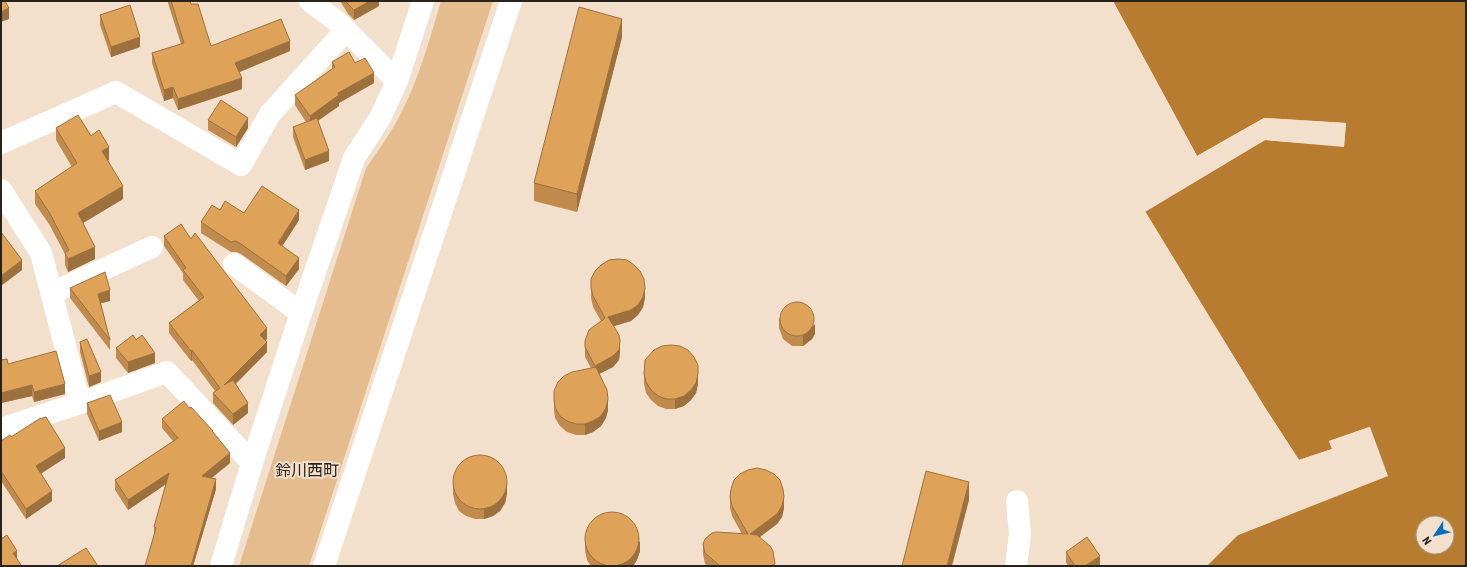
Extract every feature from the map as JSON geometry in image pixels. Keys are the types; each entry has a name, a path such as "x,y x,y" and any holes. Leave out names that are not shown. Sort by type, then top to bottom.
{"street":[{"path":"310,1 339,23 397,81"},
{"path":"221,566 252,463 354,158 380,118 397,81 423,1"},
{"path":"324,566 511,1"},
{"path":"1,143 116,92 241,165 270,114 346,30"},
{"path":"1,190 41,253 80,403"},
{"path":"52,293 152,247"},
{"path":"234,264 301,313"},
{"path":"1,429 167,372 252,463"},
{"path":"1016,566 1020,534 1017,501"}],"shaded area":[{"path":"441,1 493,1 309,566 239,566 366,168 391,132 405,105 422,62"},
{"path":"1113,1 1466,1 1466,566 1207,566 1238,535 1387,475 1369,427 1329,441 1332,449 1299,460 1264,406 1145,211 1265,140 1344,146 1346,123 1264,118 1197,156"}],"pier":[{"path":"1111,1 1113,1 1197,156 1264,118 1346,123 1344,147 1265,140 1145,212 1264,406 1299,460 1332,449 1329,441 1370,427 1388,476 1238,535 1237,533 1385,474 1368,429 1331,442 1334,449 1333,451 1300,462 1298,461 1262,407 1143,211 1265,138 1342,144 1344,125 1264,120 1196,158"}],"building":[{"path":"1,1 5,1 9,8 1,12"},
{"path":"171,1 190,1 191,4 198,4 211,46 281,19 290,41 235,63 242,78 178,99 173,87 164,90 152,53 184,43"},
{"path":"346,1 370,1 354,10"},
{"path":"130,5 140,37 111,47 100,15"},
{"path":"579,7 622,19 577,194 534,183"},
{"path":"349,52 355,63 365,58 374,73 338,93 339,95 310,116 295,95 335,67 332,62"},
{"path":"221,100 248,118 236,137 208,120"},
{"path":"78,115 91,136 99,130 109,147 102,151 123,186 78,213 95,247 68,259 65,253 69,250 49,212 35,191 77,163 56,128"},
{"path":"317,118 329,151 305,160 293,127"},
{"path":"262,186 299,210 278,243 299,258 286,276 241,244 236,241 231,242 201,222 212,205 220,210 225,201 244,213"},
{"path":"181,224 191,239 195,233 267,328 260,335 267,342 224,385 233,380 248,403 233,414 213,393 220,388 192,350 191,351 169,323 204,297 183,270 186,268 164,236"},
{"path":"1,232 22,260 1,276"},
{"path":"609,260 627,260 640,271 644,279 645,288 643,297 638,305 631,310 608,317 619,335 619,350 613,356 595,366 585,347 585,341 589,330 605,318 593,296 591,279 595,271 601,265"},
{"path":"105,272 110,290 98,294 110,340 70,288"},
{"path":"794,302 800,302 804,303 811,309 814,319 813,326 807,333 800,336 794,336 790,335 783,329 780,322 780,316 781,312 787,305"},
{"path":"133,335 136,340 142,335 155,353 128,362 116,348"},
{"path":"87,339 101,372 89,376 80,342"},
{"path":"662,346 680,346 688,350 698,365 698,374 696,383 684,396 675,399 666,399 658,396 651,390 646,382 644,374 645,360 654,350"},
{"path":"56,351 65,384 34,392 32,385 1,393 1,360 7,359 8,364"},
{"path":"596,367 607,390 608,399 606,408 601,416 585,424 576,424 567,421 560,416 555,408 554,391 558,382 564,376 572,372"},
{"path":"110,395 122,422 99,431 87,403"},
{"path":"184,401 189,408 191,407 213,431 230,453 202,476 216,479 191,566 145,566 169,473 128,500 115,480 178,438 162,419"},
{"path":"46,417 65,448 36,466 52,491 26,509 1,471 1,441 10,435 11,437 39,419"},
{"path":"480,455 490,457 499,463 505,472 507,482 505,492 499,501 490,507 480,509 470,507 461,501 455,492 453,482 455,472 461,463 470,457"},
{"path":"757,468 774,474 780,480 783,489 784,497 782,506 777,514 750,534 757,535 770,546 773,551 775,564 772,566 720,566 705,553 703,544 705,539 712,533 716,532 748,534 732,506 730,497 731,489 734,480 740,474"},
{"path":"926,471 969,482 947,566 902,566"},
{"path":"612,512 622,514 631,520 637,529 639,539 637,549 631,558 622,564 612,566 602,564 593,558 587,549 585,539 587,529 593,520 602,514"},
{"path":"7,535 17,551 13,553 21,565 20,566 1,566 1,539"},
{"path":"1087,537 1100,556 1085,566 1075,566 1066,552"},
{"path":"86,548 98,566 57,566"}],"district":[{"name":"鈴川西町","path":"307,470"}]}
